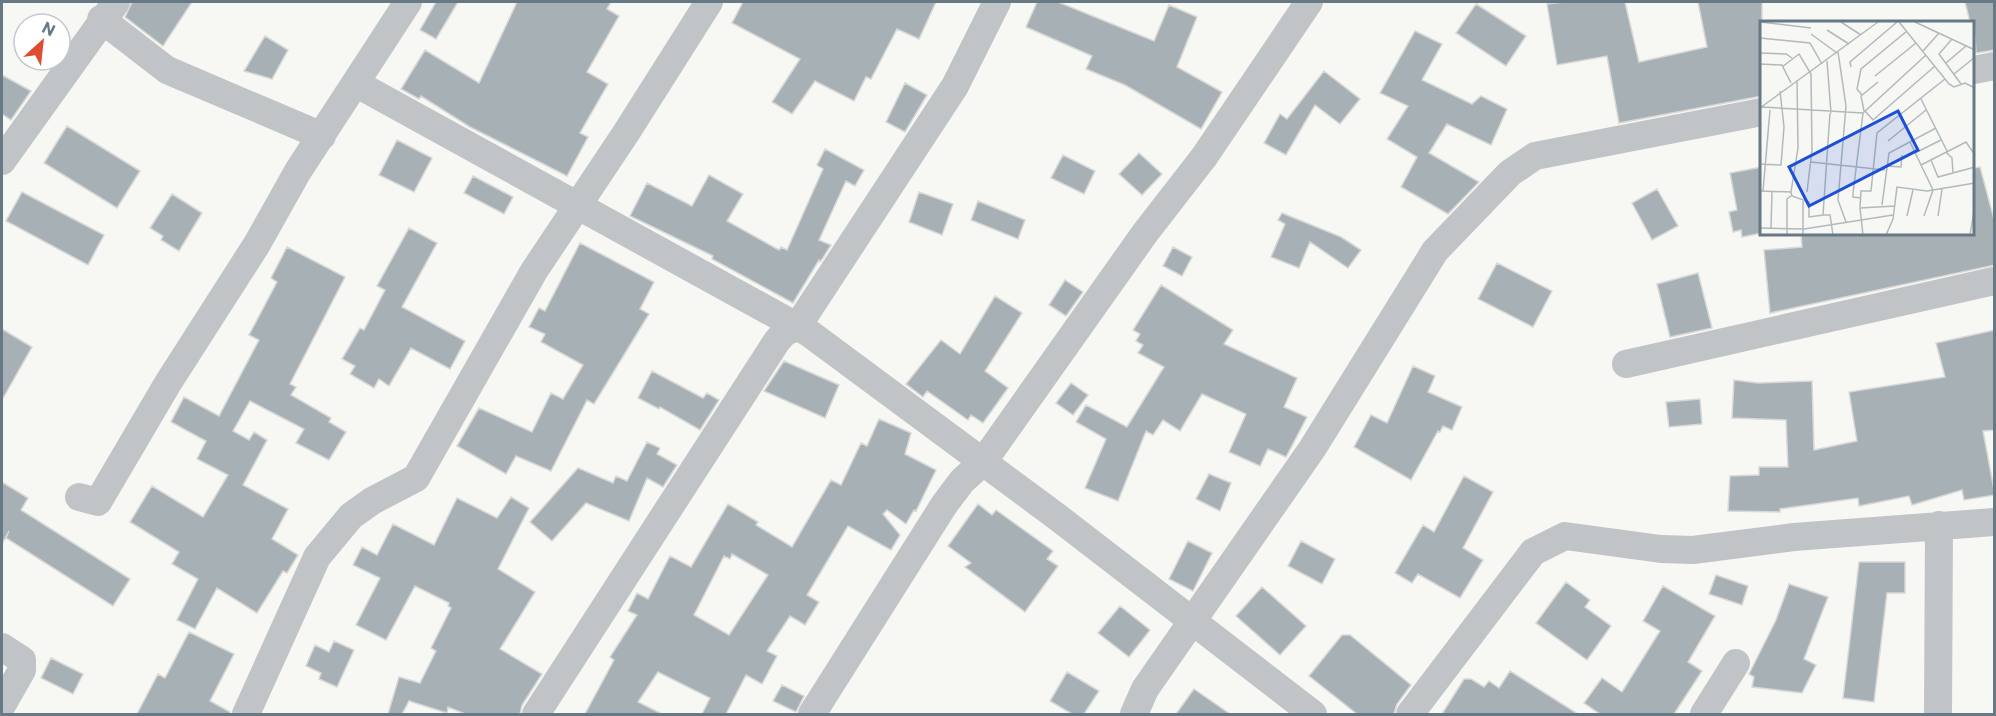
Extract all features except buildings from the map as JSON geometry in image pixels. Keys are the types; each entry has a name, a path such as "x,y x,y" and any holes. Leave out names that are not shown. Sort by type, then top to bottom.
{"street":[{"path":"79,497 98,502 168,383 408,2"},
{"path":"246,714 317,557 351,516 372,501 416,478 534,271 626,133 709,2"},
{"path":"536,714 777,341 785,332 797,327 955,86 997,2"},
{"path":"812,714 944,505 962,481 983,462 1145,233 1204,158 1309,2"},
{"path":"2,161 108,10 167,70 322,136"},
{"path":"1975,70 1995,66"},
{"path":"357,84 797,327 983,462 1313,714"},
{"path":"1134,714 1145,689 1190,621 1312,449 1435,251 1510,173 1535,156 1760,112"},
{"path":"1626,364 1995,281"},
{"path":"1422,711 1533,552 1565,536 1661,549 1693,550 1794,537 1995,522"},
{"path":"1938,714 1939,525"},
{"path":"2,647 22,660 22,670 2,705"},
{"path":"1704,714 1736,663"}]}
